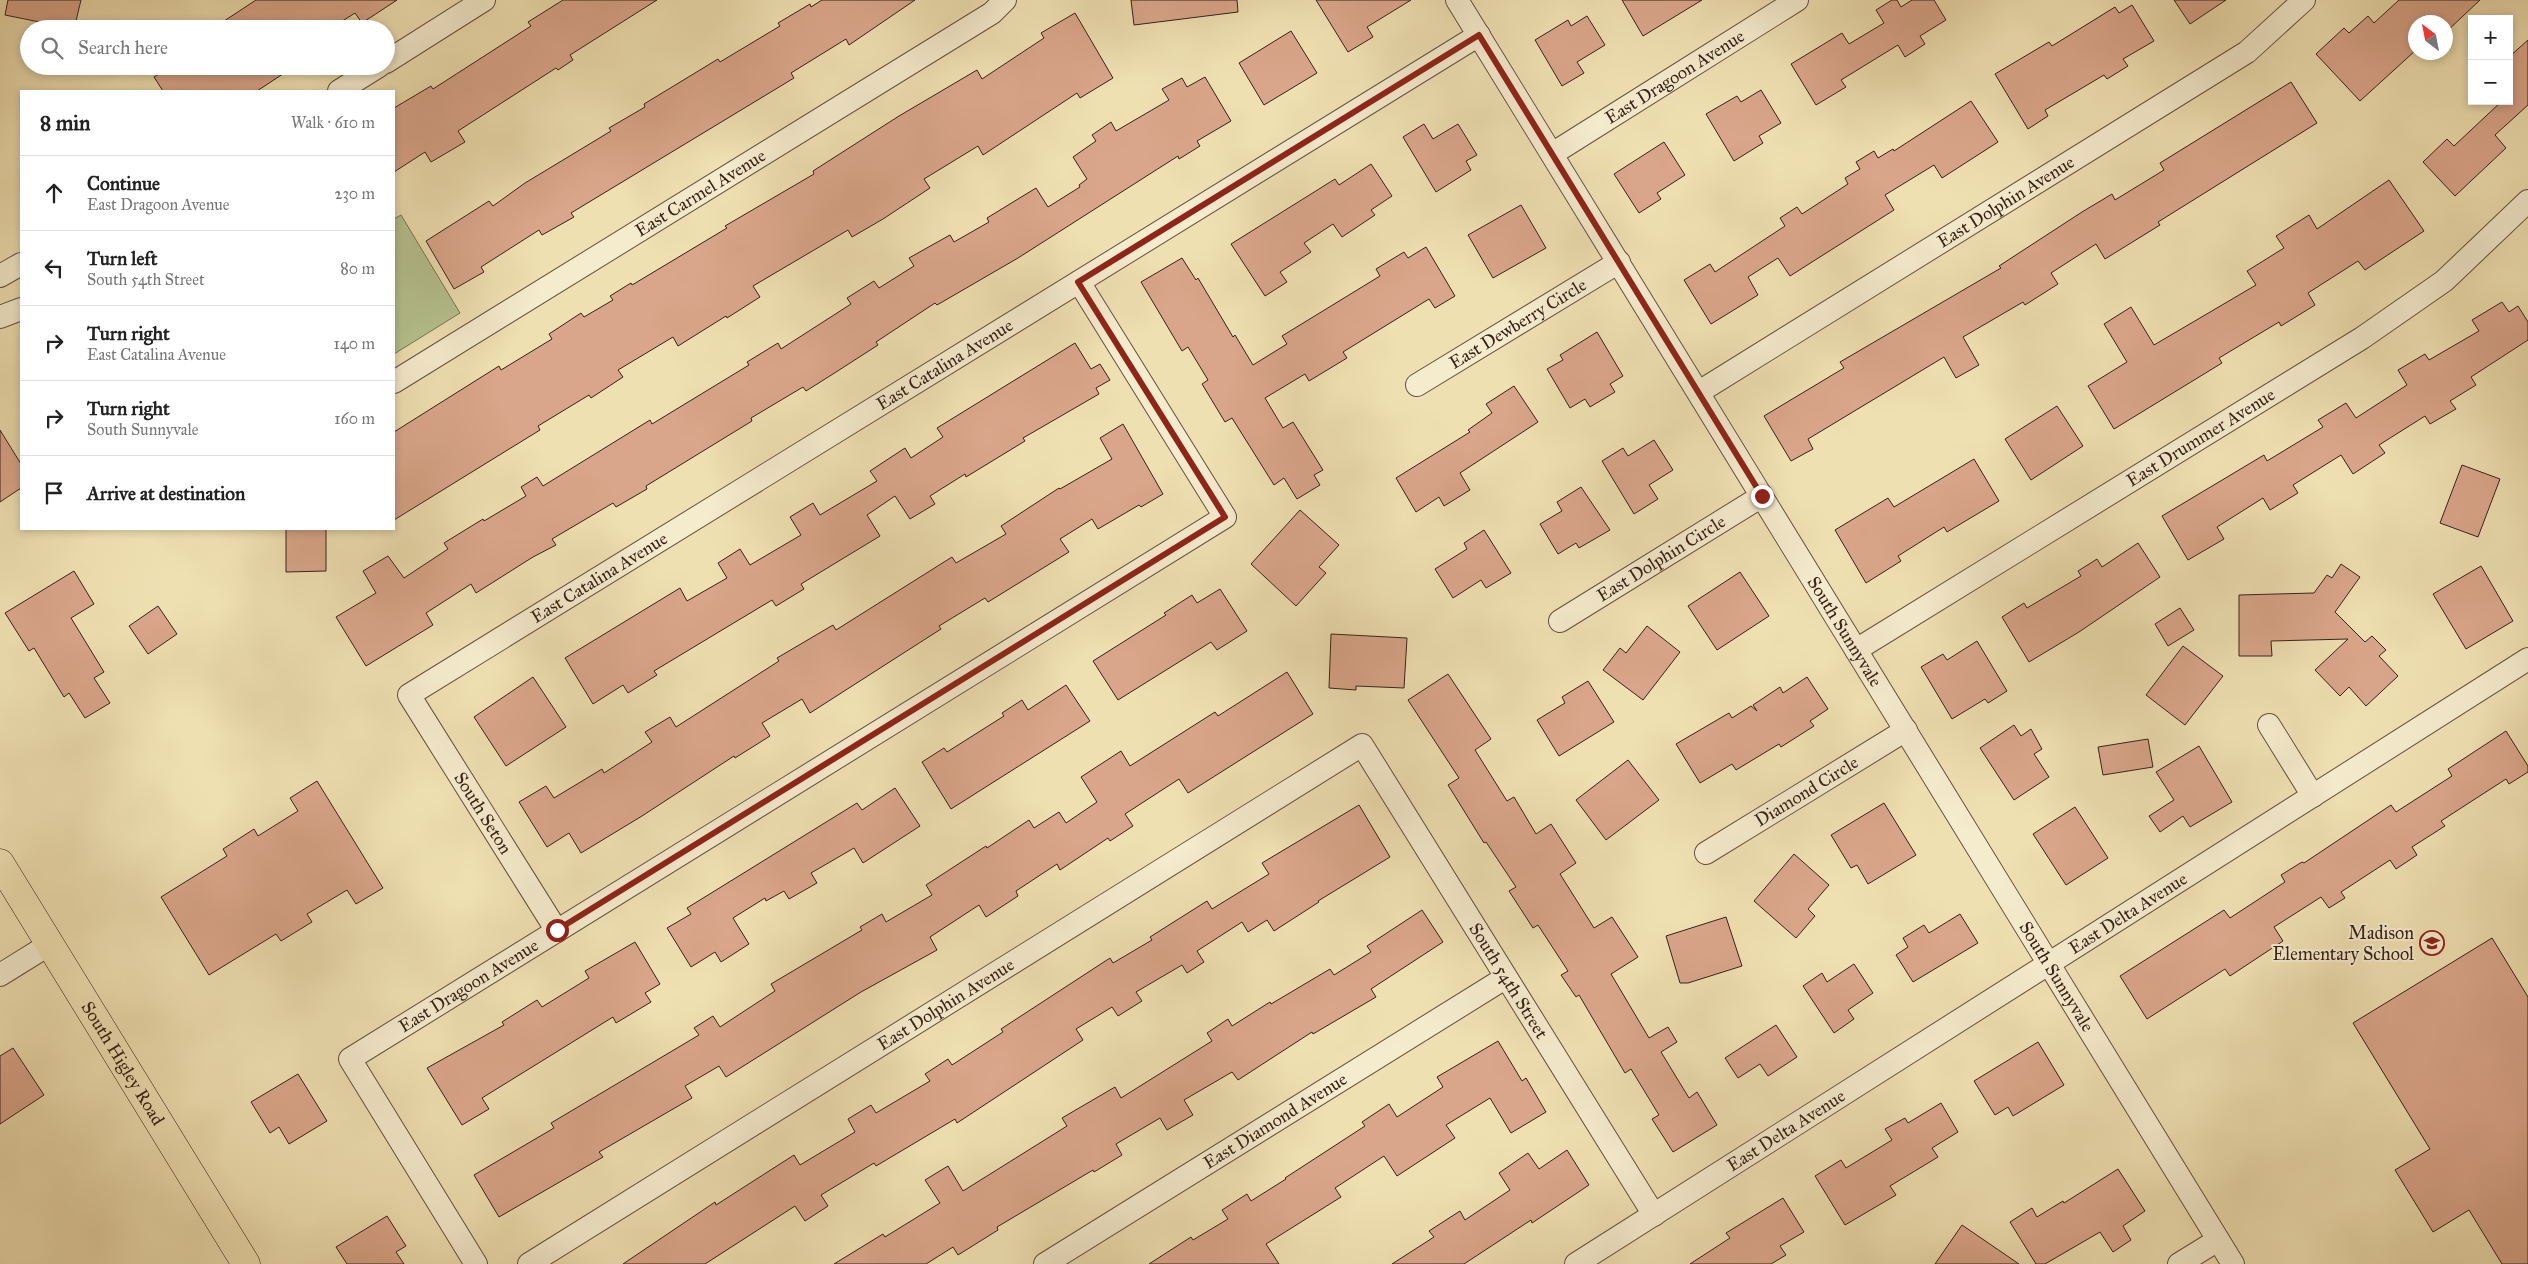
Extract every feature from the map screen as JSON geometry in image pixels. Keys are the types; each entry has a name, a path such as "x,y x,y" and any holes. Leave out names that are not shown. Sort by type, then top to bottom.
{"main road":[{"name":"South Higley Road","path":"0,863 246,1264"}],"street":[{"path":"395,56 484,0"},
{"name":"East Carmel Avenue","path":"395,381 992,13 1005,0"},
{"name":"South Sunnyvale","path":"1457,0 2233,1264"},
{"name":"East Dragoon Avenue","path":"1552,154 1797,0"},
{"name":"East Dolphin Avenue","path":"1698,392 2247,52 2304,0"},
{"name":"East Catalina Avenue","path":"409,695 1479,35"},
{"path":"341,90 365,75"},
{"name":"East Drummer Avenue","path":"1856,650 2362,338 2444,281 2528,201"},
{"name":"East Dewberry Circle","path":"1417,385 1619,262"},
{"path":"0,276 20,265"},
{"name":"East Dragoon Avenue","path":"476,1264 350,1059 1225,517 1078,282"},
{"path":"0,317 20,309"},
{"name":"East Dolphin Circle","path":"1560,620 1762,496"},
{"name":"East Delta Avenue","path":"1576,1264 2528,659"},
{"name":"South Seton","path":"409,695 557,930"},
{"path":"2269,725 2313,796"},
{"name":"Diamond Circle","path":"1706,853 1906,730"},
{"name":"East Dolphin Avenue","path":"529,1264 1362,745"},
{"name":"South 54th Street","path":"1362,745 1654,1215"},
{"path":"0,975 50,944"},
{"name":"East Diamond Avenue","path":"1046,1264 1505,978"},
{"path":"2179,1264 2218,1240"}],"green space":[{"path":"401,215 460,313 395,353 395,218"}],"building":[{"path":"8,0 81,0 76,20 30,20 5,15"},
{"path":"256,0 397,0 367,20 360,20 355,13 344,20 226,20"},
{"path":"563,0 657,0 570,55 573,60 558,70 556,68 458,131 465,142 431,162 425,152 395,171 395,107 431,86 433,89 531,26 528,22"},
{"path":"822,0 915,0 849,45 846,39 791,73 794,78 571,213 574,217 542,235 539,230 481,267 484,272 454,289 426,241 489,201 493,206 525,183 611,131 609,128 645,107 644,104 718,59 720,62 780,26 778,23 810,4 811,7"},
{"path":"1131,0 1237,0 1238,12 1134,25"},
{"path":"1316,0 1411,0 1367,27 1373,37 1348,52"},
{"path":"1622,0 1702,0 1643,36"},
{"path":"1892,0 1897,0 1901,7 1912,0 1934,0 1946,20 1920,36 1925,44 1905,57 1898,45 1841,80 1846,87 1816,105 1791,64 1842,33 1849,44 1884,23 1876,10"},
{"path":"2174,0 2226,0 2190,24"},
{"path":"2399,0 2480,0 2453,25 2453,15 2408,15 2408,57 2360,101 2316,54 2344,28 2349,33 2368,16 2374,23"},
{"path":"2132,5 2154,41 2123,59 2128,66 2107,79 2104,75 2045,110 2048,116 2028,129 1995,74 2049,42 2052,46 2115,7 2119,13"},
{"path":"1075,13 1113,78 1080,98 1077,93 983,155 978,146 924,179 930,188 883,219 852,237 848,230 753,286 760,297 678,346 673,337 618,370 623,377 591,398 589,395 538,426 540,430 395,519 395,431 499,366 501,370 552,339 549,334 581,313 584,317 613,300 610,296 631,283 632,285 727,228 725,226 814,174 813,171 899,116 977,70 982,79 1044,38 1041,33"},
{"path":"1587,16 1605,45 1577,62 1584,73 1562,86 1535,40 1568,20 1571,26"},
{"path":"1291,31 1317,73 1264,105 1239,63"},
{"path":"2528,40 2528,105 2495,135 2506,148 2455,196 2423,162 2447,139 2454,146 2498,105 2513,105 2513,53"},
{"path":"157,75 281,75 259,90 162,90 154,77"},
{"path":"1205,77 1231,121 1197,141 1200,146 1179,159 1178,156 1018,258 937,305 935,303 876,342 878,345 806,391 803,387 751,418 752,421 646,486 647,489 616,507 613,503 552,539 556,545 533,557 476,593 471,584 426,613 433,625 366,666 336,617 376,593 363,571 388,556 404,578 448,549 444,543 526,496 521,487 537,477 543,486 650,420 652,424 749,365 747,362 778,343 781,349 851,304 847,298 874,281 879,288 914,266 909,258 950,235 954,242 989,222 987,218 1036,188 1048,207 1080,187 1079,185 1087,179 1073,157 1096,141 1092,135 1111,122 1116,131 1169,100 1162,89 1182,78 1187,87"},
{"path":"2291,82 2317,123 2158,222 2160,225 2105,259 2096,244 2051,273 2058,284 2025,305 2023,302 1963,337 1979,365 1956,378 1944,357 1808,439 1813,449 1791,461 1764,416 1844,368 1840,362 2001,268 1999,266 2082,212 2112,194 2115,200 2164,170 2160,163"},
{"path":"1761,90 1781,123 1759,136 1763,143 1734,161 1706,114 1737,96 1741,102"},
{"path":"1971,101 1998,142 1942,178 1934,165 1885,195 1894,210 1790,276 1778,258 1748,277 1758,295 1711,324 1684,280 1710,264 1715,272 1785,226 1780,218 1797,207 1802,214 1848,184 1845,178 1860,169 1856,162 1874,151 1878,158 1893,149 1894,151"},
{"path":"1424,124 1433,139 1458,124 1477,155 1466,161 1471,170 1436,192 1403,137"},
{"path":"1664,142 1685,175 1657,193 1661,199 1639,213 1614,174"},
{"path":"1371,164 1392,196 1371,210 1375,215 1342,237 1333,224 1304,243 1311,252 1280,272 1287,282 1265,296 1231,244 1335,179 1339,185"},
{"path":"2389,180 2424,231 2365,270 2358,261 2308,293 2315,305 2281,326 2279,322 2219,358 2222,363 2114,429 2088,386 2127,362 2104,324 2131,307 2154,345 2256,285 2247,271 2284,248 2276,236 2309,215 2317,229"},
{"path":"1521,205 1546,248 1493,278 1468,235"},
{"path":"1426,247 1455,296 1435,308 1429,299 1343,352 1347,358 1309,381 1305,374 1265,398 1283,428 1293,422 1323,470 1314,475 1320,485 1297,499 1284,478 1274,485 1232,418 1225,422 1202,384 1208,380 1188,347 1182,351 1141,282 1182,258 1196,280 1198,278 1233,337 1235,335 1253,365 1287,344 1282,336 1380,276 1376,269 1404,252 1408,258"},
{"path":"2502,302 2509,312 2518,306 2528,322 2528,340 2471,377 2476,385 2450,401 2456,409 2430,424 2425,416 2379,445 2385,453 2353,474 2341,455 2293,485 2298,493 2270,510 2263,498 2217,527 2224,539 2188,560 2162,516 2264,455 2267,461 2323,427 2318,420 2346,403 2356,418 2407,385 2398,370 2425,354 2429,360 2479,331 2472,320"},
{"path":"1597,332 1623,376 1610,384 1615,392 1590,407 1585,399 1570,408 1547,369 1563,360 1560,355"},
{"path":"1075,343 1091,369 1100,364 1110,380 1096,388 1099,394 1023,438 1025,441 966,477 965,474 930,496 935,504 910,519 895,496 867,515 880,536 801,584 804,589 776,606 772,600 654,671 657,675 628,693 623,685 593,704 565,658 680,588 687,601 727,578 718,563 740,549 750,565 801,535 790,517 813,503 820,515 877,481 870,471 905,448 911,458 943,437 937,428"},
{"path":"1514,386 1538,422 1460,473 1470,490 1444,506 1439,497 1416,512 1396,478 1470,432 1468,430 1492,413 1486,404"},
{"path":"2057,406 2083,446 2031,480 2005,439"},
{"path":"1123,424 1163,494 1141,507 1139,505 1098,529 1092,519 1060,539 1069,552 988,602 985,598 939,626 941,629 810,713 802,699 762,723 770,736 735,758 734,756 581,853 569,833 547,847 519,802 546,786 554,798 602,769 604,773 652,742 645,732 670,717 676,727 779,661 777,658 833,625 836,630 952,557 956,563 1006,534 1001,526 1059,488 1112,459 1100,438"},
{"path":"0,430 20,462 20,489 0,502"},
{"path":"1654,440 1673,470 1649,485 1658,499 1634,514 1602,461 1623,448 1628,456"},
{"path":"1974,459 1999,501 1947,532 1944,527 1898,556 1901,561 1866,583 1835,530 1888,498 1894,507"},
{"path":"2462,465 2500,479 2478,537 2440,523"},
{"path":"1581,487 1610,530 1579,548 1576,543 1558,554 1540,524 1562,511 1557,502"},
{"path":"1300,510 1339,545 1319,567 1326,573 1296,606 1251,564"},
{"path":"286,530 326,530 326,571 286,572"},
{"path":"1484,530 1511,573 1486,588 1481,580 1453,598 1435,569 1467,549 1464,543"},
{"path":"2138,543 2160,577 2079,632 2029,662 2002,617 2024,603 2027,608 2081,576 2078,571 2097,559 2102,567"},
{"path":"2341,564 2360,577 2335,612 2365,642 2372,636 2386,650 2379,656 2398,676 2366,706 2349,687 2340,696 2315,670 2348,639 2271,641 2272,656 2239,656 2239,595 2314,593 2327,575 2332,578"},
{"path":"2481,566 2513,621 2466,649 2433,594"},
{"path":"74,571 94,604 71,618 104,672 94,678 110,703 85,718 69,693 64,697 34,648 29,651 5,613"},
{"path":"1740,572 1769,616 1717,650 1688,606"},
{"path":"1220,589 1247,631 1217,650 1211,642 1118,700 1093,661 1166,615 1164,613 1192,595 1197,603"},
{"path":"158,606 177,634 148,654 129,626"},
{"path":"2180,608 2194,630 2168,646 2155,624"},
{"path":"1647,626 1680,652 1643,700 1603,670 1620,648 1626,653"},
{"path":"1331,634 1407,638 1404,688 1356,686 1356,690 1329,688"},
{"path":"1977,641 2007,691 1988,703 1985,699 1952,719 1921,667 1943,654 1947,660"},
{"path":"2183,646 2223,676 2185,725 2146,695"},
{"path":"1287,672 1313,714 1188,793 1179,779 1125,814 1133,826 1110,841 1108,838 1060,870 1057,864 1016,891 1018,896 986,917 979,905 930,937 937,950 861,992 726,1077 719,1066 685,1086 692,1098 599,1152 603,1157 499,1217 474,1175 554,1128 551,1123 699,1035 694,1028 713,1016 720,1027 775,991 771,984 862,930 860,927 882,914 886,922 932,895 926,885 1029,820 1034,828 1059,812 1066,823 1097,802 1081,777 1121,751 1130,766 1215,712 1218,716"},
{"path":"1448,674 1491,739 1475,750 1507,801 1514,797 1536,834 1551,824 1576,863 1560,874 1594,928 1612,917 1638,957 1611,974 1649,1038 1668,1027 1677,1042 1661,1052 1689,1098 1697,1092 1717,1125 1673,1152 1652,1119 1659,1115 1631,1069 1625,1073 1579,995 1576,997 1561,975 1568,971 1538,925 1533,928 1509,891 1516,887 1486,842 1484,843 1448,785 1459,778 1408,700"},
{"path":"533,677 566,727 506,766 474,717"},
{"path":"1807,677 1828,709 1810,721 1814,726 1781,747 1779,744 1736,770 1732,764 1700,783 1676,744 1729,713 1732,718 1751,706 1757,711 1753,705 1780,687 1783,693"},
{"path":"1588,681 1614,722 1559,756 1537,720 1565,703 1562,697"},
{"path":"1066,685 1090,721 951,809 922,762 944,748 947,752 1004,716 1002,713 1022,700 1028,710"},
{"path":"2014,725 2021,736 2031,729 2042,749 2034,754 2049,777 2014,800 1980,748"},
{"path":"2506,731 2528,766 2528,772 2509,784 2506,779 2441,821 2445,826 2412,847 2417,855 2396,869 2390,860 2341,892 2345,898 2329,908 2321,897 2274,927 2283,941 2230,976 2225,969 2147,1019 2120,976 2224,910 2230,918 2285,882 2281,875 2302,862 2304,863 2391,805 2396,812 2452,776 2448,769"},
{"path":"2148,739 2153,767 2103,775 2098,747"},
{"path":"2199,746 2232,802 2190,827 2183,816 2160,832 2149,816 2174,800 2156,772"},
{"path":"1628,760 1659,800 1606,840 1576,800"},
{"path":"317,781 383,888 356,904 347,890 307,914 312,922 281,941 276,934 209,975 161,897 227,856 223,849 254,829 258,836 298,811 290,798"},
{"path":"895,788 920,826 863,863 854,848 811,873 817,883 789,899 784,891 766,901 765,898 733,918 749,944 721,962 715,952 691,967 667,928 691,914 687,908 857,803 862,810"},
{"path":"1884,803 1916,855 1868,884 1857,865 1851,868 1831,835"},
{"path":"1359,805 1390,857 1318,901 1274,931 1267,920 1248,932 1242,922 1197,951 1204,962 1187,973 1182,965 1136,992 1142,1001 1118,1016 1112,1007 1076,1029 1083,1040 957,1123 955,1119 876,1166 874,1163 821,1195 828,1206 805,1221 795,1206 705,1264 623,1264 715,1202 716,1205 794,1155 800,1165 855,1132 848,1119 871,1105 876,1113 930,1081 925,1074 948,1059 952,1065 1003,1032 1001,1029 1110,958 1113,963 1152,940 1150,937 1207,901 1212,909 1269,874 1262,863"},
{"path":"2075,807 2108,858 2066,885 2033,834"},
{"path":"1794,854 1829,885 1808,909 1815,916 1796,938 1754,901"},
{"path":"1422,910 1443,942 1371,989 1376,997 1313,1034 1312,1032 1238,1080 1232,1072 1184,1100 1193,1115 1167,1130 1160,1118 1116,1144 1122,1155 997,1227 998,1230 958,1255 953,1247 926,1264 834,1264 883,1234 885,1237 940,1203 925,1180 948,1166 963,1191 1067,1126 1062,1118 1115,1087 1121,1098 1212,1041 1207,1033 1228,1019 1232,1026 1270,1002 1271,1004 1330,969 1334,975 1371,952 1367,946"},
{"path":"1960,914 1978,943 1913,982 1896,955 1908,947 1903,938 1924,925 1929,933"},
{"path":"1726,917 1742,966 1688,983 1680,983 1666,936"},
{"path":"2492,938 2528,997 2528,1264 2502,1264 2469,1210 2433,1232 2395,1170 2430,1149 2353,1023"},
{"path":"635,942 660,984 645,993 651,1002 616,1023 613,1017 482,1098 489,1109 462,1125 427,1068 504,1025 502,1022 537,1000 542,1007 589,978 585,971"},
{"path":"1854,964 1873,993 1848,1010 1854,1019 1834,1033 1803,986 1822,973 1827,982"},
{"path":"1776,1025 1797,1057 1768,1076 1760,1064 1738,1078 1725,1058"},
{"path":"1498,1041 1522,1081 1526,1078 1546,1112 1511,1133 1490,1098 1446,1125 1455,1138 1397,1176 1384,1156 1335,1188 1341,1197 1266,1244 1279,1264 1149,1264 1191,1237 1193,1240 1228,1219 1222,1210 1247,1194 1251,1201 1286,1179 1365,1126 1362,1122 1389,1104 1397,1117 1443,1087 1437,1077"},
{"path":"2038,1042 2064,1085 2013,1116 2008,1107 1995,1115 1974,1081"},
{"path":"13,1048 44,1095 0,1124 0,1056"},
{"path":"298,1074 327,1121 289,1144 279,1127 270,1133 251,1102"},
{"path":"1941,1103 1958,1132 1932,1148 1938,1157 1890,1186 1896,1195 1845,1225 1815,1176 1841,1160 1846,1168 1892,1140 1885,1129 1905,1118 1908,1123"},
{"path":"1567,1150 1589,1185 1532,1223 1531,1220 1464,1264 1392,1264 1434,1237 1429,1231 1460,1211 1465,1220 1510,1190 1499,1173 1528,1153 1539,1169"},
{"path":"2118,1169 2145,1211 2123,1226 2131,1240 2113,1252 2100,1232 2045,1264 2036,1264 2010,1222 2032,1208 2037,1217 2063,1201 2064,1203"},
{"path":"1783,1198 1804,1232 1780,1246 1786,1255 1771,1264 1690,1264 1730,1238 1726,1233"},
{"path":"387,1216 406,1246 396,1252 404,1264 347,1264 336,1247"},
{"path":"1962,1225 2019,1264 1935,1264"}],"place":[{"name":"Madison Elementary School","path":"2432,943"}],"route":[{"path":"557,930 1225,517 1078,282 1479,35 1762,496"}]}
